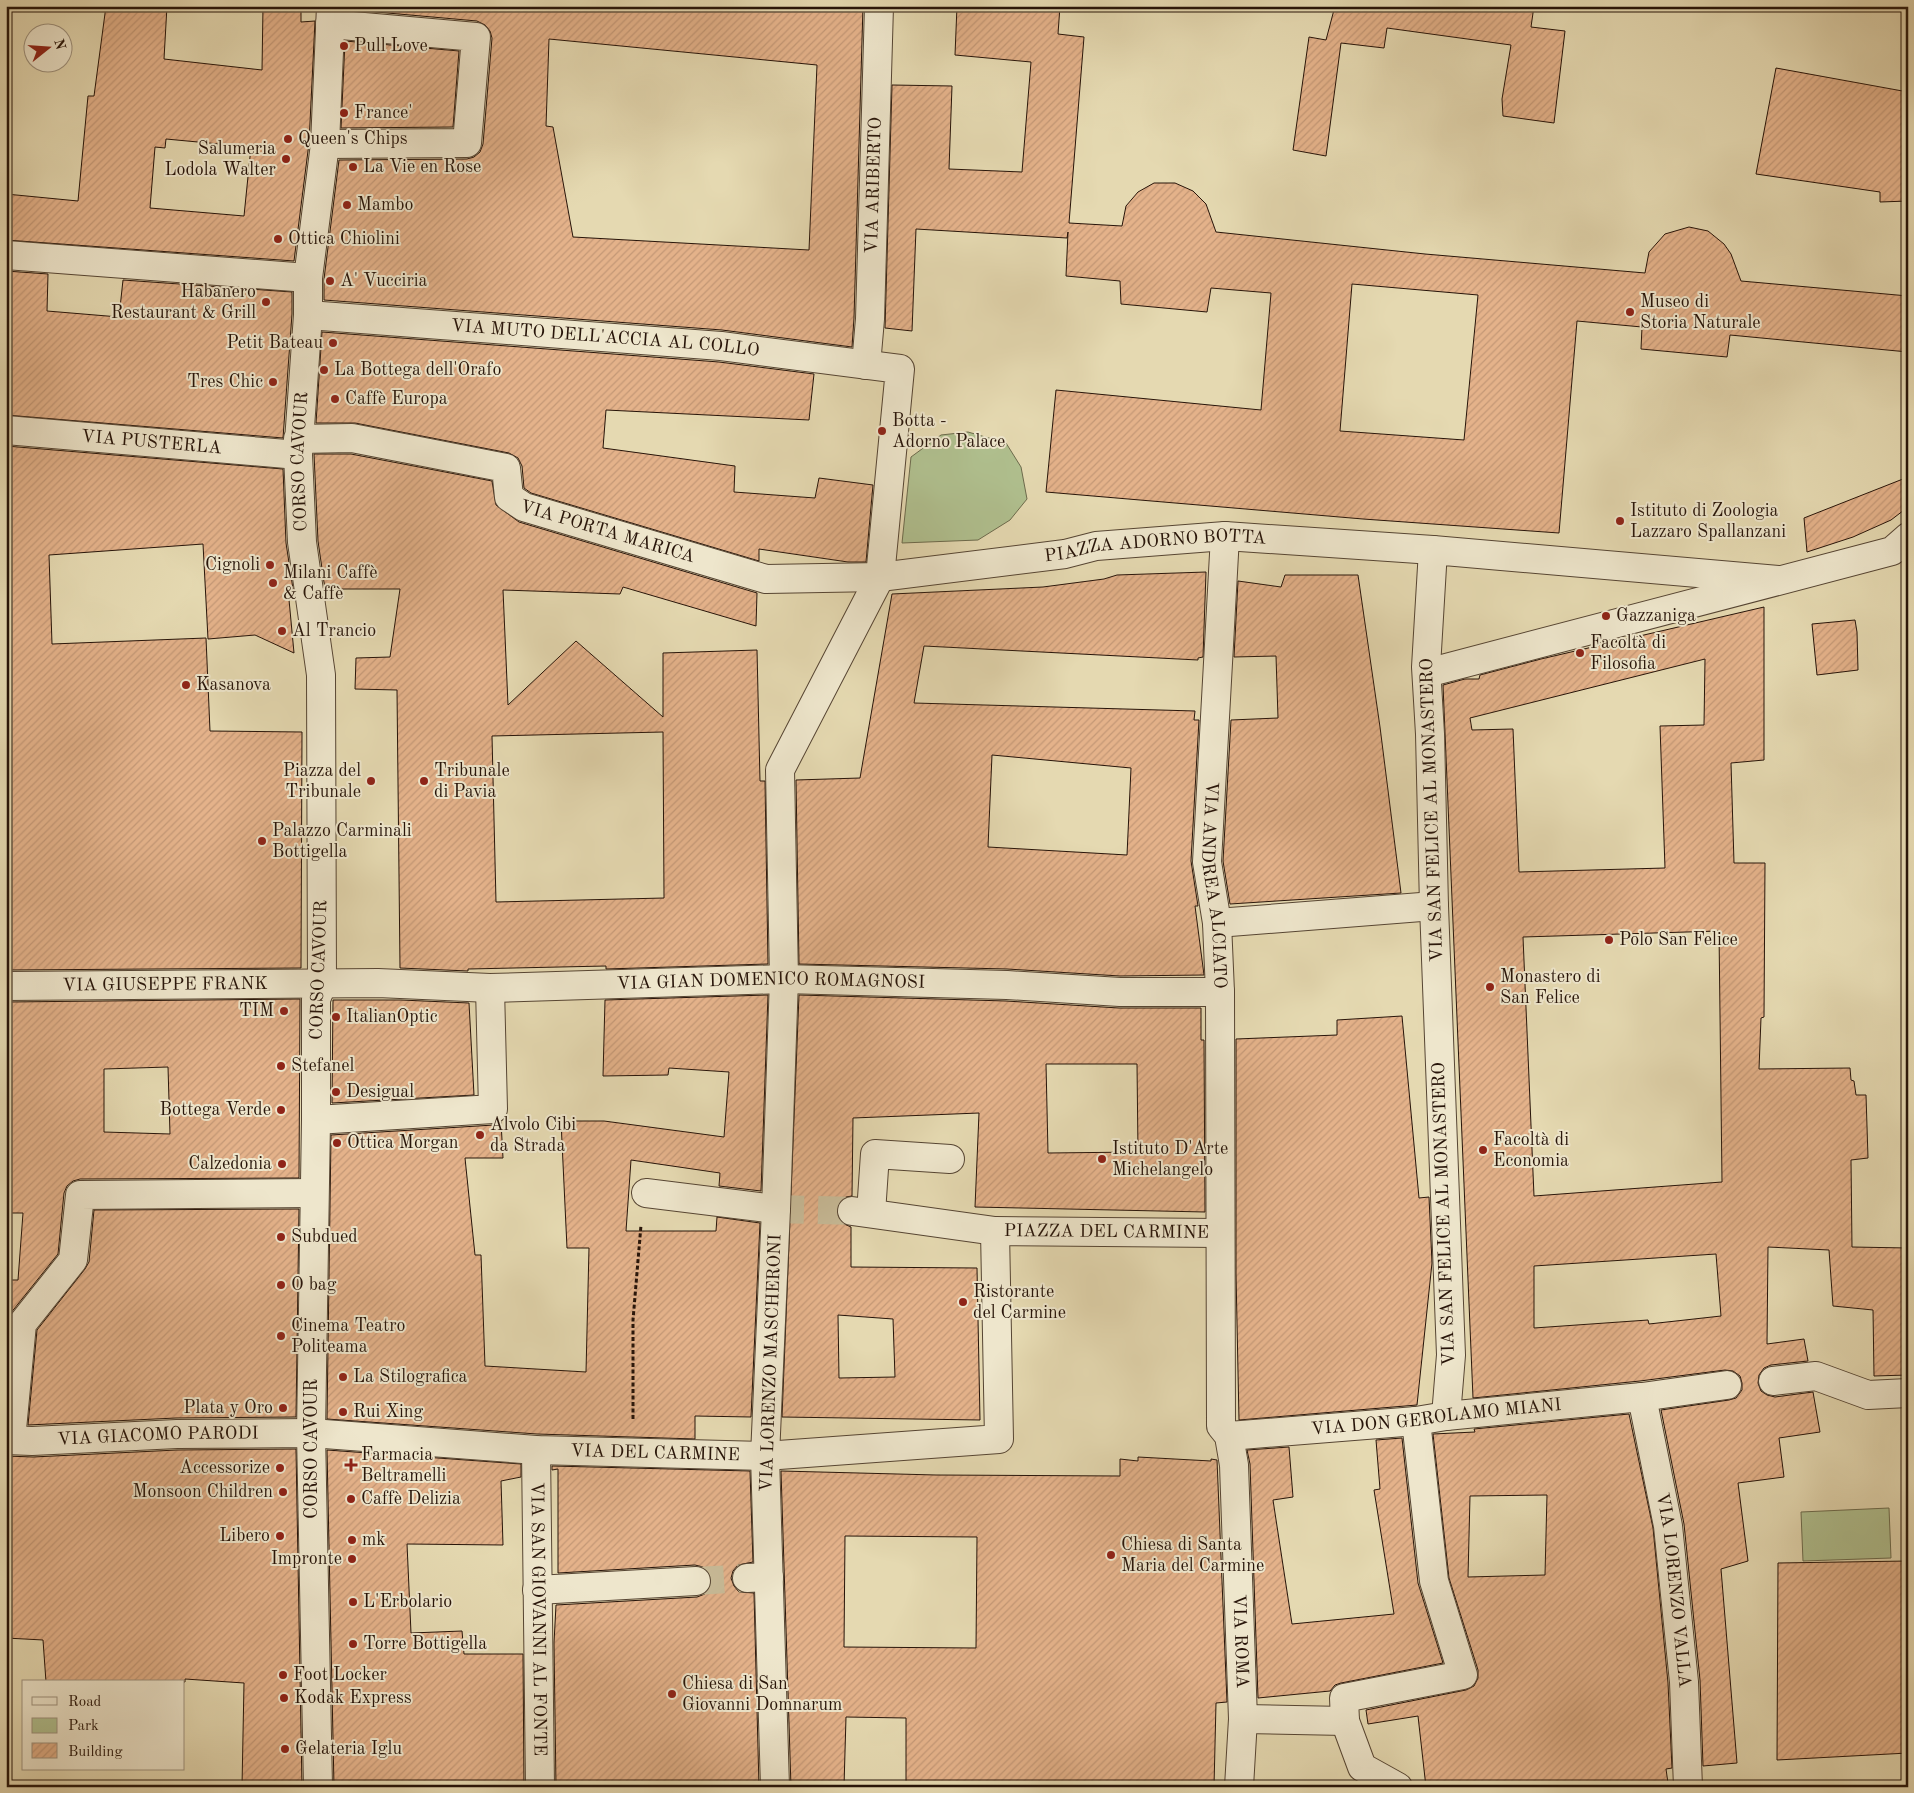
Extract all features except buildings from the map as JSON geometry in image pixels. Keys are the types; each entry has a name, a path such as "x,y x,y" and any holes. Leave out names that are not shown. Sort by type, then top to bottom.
{"street":[{"name":"VIA ARIBERTO","path":"866,365 870,319 879,6"},
{"name":"CORSO CAVOUR","path":"318,1787 310,1433 316,1120 316,999 322,985 321,675 302,542 298,447 308,314 308,278 325,144 331,15"},
{"path":"325,144 467,143 476,37 331,15"},
{"path":"6,255 308,278"},
{"name":"VIA MUTO DELL'ACCIA AL COLLO","path":"308,314 721,346 900,368 880,577"},
{"name":"VIA PUSTERLA","path":"6,430 298,447"},
{"name":"VIA PORTA MARICA","path":"298,447 352,438 506,468 509,496 524,507 766,579"},
{"name":"PIAZZA ADORNO BOTTA","path":"766,579 880,577 1065,554 1096,546 1225,536 1433,550"},
{"name":"VIA ANDREA ALCIATO","path":"1219,1234 1220,992 1217,923 1207,862 1225,536"},
{"path":"1427,673 1892,551 1908,537"},
{"path":"1433,550 1778,580"},
{"name":"VIA SAN FELICE AL MONASTERO","path":"1433,550 1427,673 1450,1329 1446,1416"},
{"name":"VIA LORENZO MASCHERONI","path":"775,1787 758,1578 776,1209 784,979 780,770 880,577"},
{"path":"1217,923 1434,906"},
{"name":"VIA GIAN DOMENICO ROMAGNOSI","path":"322,985 378,983 490,988 784,979 1007,985 1120,992 1220,992"},
{"name":"VIA GIUSEPPE FRANK","path":"6,986 322,985"},
{"path":"316,1120 493,1109 490,988"},
{"path":"950,1159 875,1154 862,1212 995,1231"},
{"path":"8,1440 22,1324 73,1260 80,1195 314,1193"},
{"name":"VIA LORENZO MASCHERONI","path":"646,1193 776,1209"},
{"name":"PIAZZA DEL CARMINE","path":"999,1439 995,1231 1219,1234 1221,1426 1229,1436"},
{"path":"1773,1381 1816,1376 1868,1395 1908,1393"},
{"name":"VIA DON GEROLAMO MIANI","path":"1229,1436 1416,1421 1446,1416 1642,1397 1727,1385"},
{"name":"VIA LORENZO VALLA","path":"1642,1397 1668,1526 1684,1682 1688,1787"},
{"path":"1398,1787 1362,1767 1345,1721 1344,1698 1463,1675 1434,1581 1416,1421"},
{"name":"VIA GIACOMO PARODI","path":"8,1440 32,1442 177,1434 310,1433"},
{"name":"VIA DEL CARMINE","path":"310,1433 536,1450 765,1456 999,1439"},
{"name":"VIA ROMA","path":"1229,1436 1234,1465 1243,1719 1239,1787"},
{"name":"VIA SAN GIOVANNI AL FONTE","path":"536,1450 540,1787"},
{"path":"537,1590 696,1582"},
{"path":"1243,1719 1345,1721"}],"path":[{"path":"633,1453 633,1320 641,1226 646,1193"}],"green space":[{"path":"968,432 1006,443 1021,467 1027,499 1010,520 978,540 902,543 911,457 941,435"},
{"path":"1889,1508 1891,1558 1803,1561 1801,1512"}],"tunnel":[{"path":"776,1209 852,1211"},
{"path":"696,1581 747,1578"}],"place":[{"name":"Pull Love","path":"344,46"},
{"name":"France'","path":"344,113"},
{"name":"Queen's Chips","path":"288,139"},
{"name":"Salumeria Lodola Walter","path":"286,159"},
{"name":"La Vie en Rose","path":"353,167"},
{"name":"Mambo","path":"347,205"},
{"name":"Ottica Chiolini","path":"278,239"},
{"name":"A' Vucciria","path":"330,281"},
{"name":"Habanero Restaurant & Grill","path":"266,302"},
{"name":"Museo di Storia Naturale","path":"1630,312"},
{"name":"Petit Bateau","path":"333,343"},
{"name":"La Bottega dell'Orafo","path":"324,370"},
{"name":"Tres Chic","path":"273,382"},
{"name":"Caffè Europa","path":"335,399"},
{"name":"Botta - Adorno Palace","path":"882,431"},
{"name":"Istituto di Zoologia Lazzaro Spallanzani","path":"1620,521"},
{"name":"Cignoli","path":"270,565"},
{"name":"Milani Caffè & Caffè","path":"273,583"},
{"name":"Gazzaniga","path":"1606,616"},
{"name":"Al Trancio","path":"282,631"},
{"name":"Facoltà di Filosofia","path":"1580,653"},
{"name":"Kasanova","path":"186,685"},
{"name":"Piazza del Tribunale","path":"371,781"},
{"name":"Tribunale di Pavia","path":"424,781"},
{"name":"Palazzo Carminali Bottigella","path":"262,841"},
{"name":"Polo San Felice","path":"1609,940"},
{"name":"Monastero di San Felice","path":"1490,987"},
{"name":"TIM","path":"284,1011"},
{"name":"ItalianOptic","path":"336,1017"},
{"name":"Stefanel","path":"281,1066"},
{"name":"Desigual","path":"336,1092"},
{"name":"Bottega Verde","path":"281,1110"},
{"name":"Alvolo Cibi da Strada","path":"480,1135"},
{"name":"Ottica Morgan","path":"337,1143"},
{"name":"Facoltà di Economia","path":"1483,1150"},
{"name":"Istituto D'Arte Michelangelo","path":"1102,1159"},
{"name":"Calzedonia","path":"282,1164"},
{"name":"Subdued","path":"281,1237"},
{"name":"O bag","path":"281,1285"},
{"name":"Ristorante del Carmine","path":"963,1302"},
{"name":"Cinema Teatro Politeama","path":"281,1336"},
{"name":"La Stilografica","path":"343,1377"},
{"name":"Plata y Oro","path":"283,1408"},
{"name":"Rui Xing","path":"343,1412"},
{"name":"Farmacia Beltramelli","path":"351,1465"},
{"name":"Accessorize","path":"280,1468"},
{"name":"Monsoon Children","path":"283,1492"},
{"name":"Caffè Delizia","path":"351,1499"},
{"name":"Libero","path":"280,1536"},
{"name":"mk","path":"352,1540"},
{"name":"Chiesa di Santa Maria del Carmine","path":"1111,1555"},
{"name":"Impronte","path":"352,1559"},
{"name":"L'Erbolario","path":"353,1602"},
{"name":"Torre Bottigella","path":"353,1644"},
{"name":"Foot Locker","path":"283,1675"},
{"name":"Chiesa di San Giovanni Domnarum","path":"672,1694"},
{"name":"Kodak Express","path":"284,1698"},
{"name":"Gelateria Iglu","path":"285,1749"}]}
